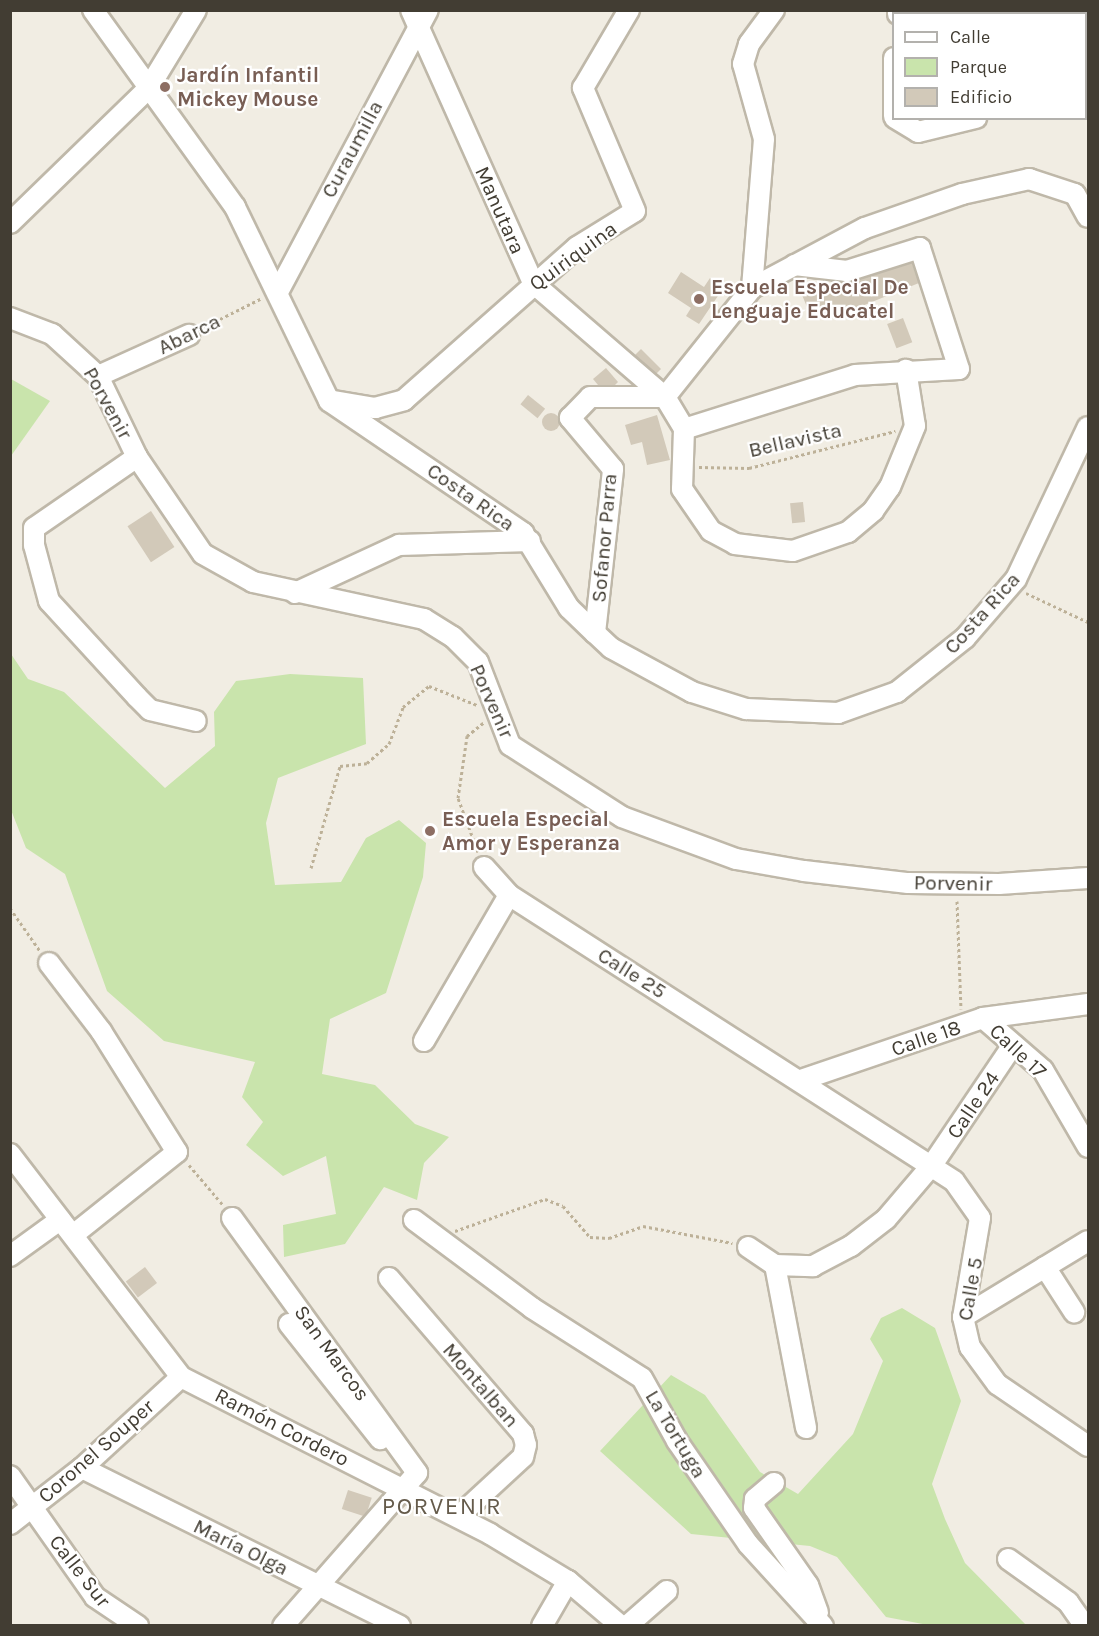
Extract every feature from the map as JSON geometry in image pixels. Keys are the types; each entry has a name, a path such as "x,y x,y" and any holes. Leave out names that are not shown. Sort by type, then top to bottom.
{"street":[{"path":"93,10 148,90 235,207 279,290 328,400"},
{"path":"10,222 148,90 196,10"},
{"name":"Quiriquina","path":"328,400 375,408 404,400 533,283 577,247 635,211 583,88 629,10"},
{"path":"752,288 764,139 743,64 749,44 774,10"},
{"name":"Manutara","path":"419,15 533,283 665,397 684,429"},
{"name":"Curaumilla","path":"279,290 419,15"},
{"path":"899,120 918,132 968,120"},
{"path":"665,397 752,288 916,209 1029,179 1075,194 1089,217"},
{"path":"794,266 847,271 920,248 959,369 906,370 855,375 684,429 680,467 694,512 711,531 735,544 793,551 848,532 873,511 890,487 915,426 906,370"},
{"name":"Porvenir","path":"10,318 59,339 98,376 137,457 203,554 253,582 295,593 424,619 478,662 495,712 510,745 572,788 675,841 804,871 957,884 1089,878"},
{"name":"Abarca","path":"98,376 189,334"},
{"name":"Sofanor Parra","path":"595,633 613,469 570,418 590,397 665,397"},
{"name":"Costa Rica","path":"328,400 530,541 569,608 611,648 692,693 746,709 838,713 874,703 928,669 965,638 1011,585 1041,537 1089,427"},
{"path":"137,457 34,528 34,545 49,601 150,710 196,722"},
{"path":"295,593 399,545 530,541"},
{"name":"Calle 25","path":"484,867 509,895 932,1165"},
{"path":"424,1041 509,895"},
{"path":"10,1256 66,1228 177,1152 101,1031 49,963"},
{"name":"Calle 18","path":"801,1080 983,1018 1089,1004"},
{"name":"Calle 17","path":"983,1018 1043,1070 1089,1146"},
{"name":"Calle 24","path":"775,1265 813,1266 851,1246 886,1219 932,1165 1013,1045"},
{"name":"Ramón Cordero","path":"10,1154 181,1377 411,1485 458,1517 568,1581 621,1626"},
{"name":"Calle 5","path":"932,1165 954,1181 980,1218 963,1317 970,1347 997,1384 1089,1446"},
{"name":"San Marcos","path":"232,1218 415,1466 411,1485"},
{"name":"La Tortuga","path":"414,1220 443,1244 642,1378 677,1441 748,1544 821,1622"},
{"path":"963,1317 1089,1241"},
{"path":"748,1247 775,1265 806,1428"},
{"path":"1045,1267 1074,1312"},
{"name":"Montalban","path":"389,1278 523,1434 526,1445 524,1457 458,1517"},
{"path":"283,1626 322,1587 411,1485 289,1324"},
{"name":"Coronel Souper","path":"10,1524 82,1468 181,1377"},
{"name":"María Olga","path":"82,1468 400,1626"},
{"name":"Calle Sur","path":"10,1476 95,1597 138,1626"},
{"name":"La Tortuga","path":"774,1483 755,1499 754,1508 808,1585 821,1622"},
{"path":"1008,1559 1068,1602 1085,1626"},
{"path":"542,1626 568,1581"},
{"path":"627,1626 667,1591"}],"path":[{"name":"Abarca","path":"189,334 279,290"},
{"name":"Bellavista","path":"680,467 749,468 915,426"},
{"path":"1011,585 1089,622"},
{"path":"311,868 340,766 367,763 389,744 403,707 429,686 495,712 467,736 459,774 458,798 484,867"},
{"path":"957,884 961,1025"},
{"path":"10,908 49,963"},
{"path":"177,1152 232,1218"},
{"path":"443,1244 476,1219 545,1199 563,1206 590,1237 609,1238 642,1226 748,1247"}],"green space":[{"path":"11,379 50,401 10,456"},
{"path":"11,654 28,679 64,692 165,788 215,746 214,712 236,681 290,674 363,678 366,744 278,778 266,823 275,885 341,882 366,838 399,820 426,843 423,877 386,993 330,1019 322,1074 375,1085 415,1124 449,1137 424,1163 417,1200 384,1187 345,1244 284,1257 283,1225 336,1214 326,1156 283,1176 246,1145 263,1122 242,1097 255,1062 164,1041 107,991 65,874 26,848 11,810"},
{"path":"902,1308 935,1328 961,1401 932,1484 945,1519 965,1563 1026,1625 928,1625 886,1617 837,1557 810,1546 691,1534 600,1451 671,1375 705,1395 760,1472 798,1494 853,1434 883,1361 870,1339 881,1318"}],"building":[{"path":"912,263 919,283 852,310 850,305 812,319 802,295"},
{"name":"Escuela Especial De Lenguaje Educatel","path":"681,272 704,287 710,278 724,287 699,324 686,316 691,308 668,293"},
{"path":"903,318 912,342 896,348 887,324"},
{"path":"641,349 661,369 656,374 635,355"},
{"path":"606,368 618,382 615,385 598,385 593,379"},
{"path":"528,395 545,409 538,418 520,404"},
{"path":"551,413 557,416 560,422 557,428 551,431 545,428 542,422 545,416"},
{"path":"657,415 670,460 647,465 642,442 631,445 625,425"},
{"path":"803,502 805,522 792,523 790,503"},
{"path":"151,511 174,547 151,562 128,526"},
{"path":"145,1267 157,1283 138,1297 126,1281"},
{"path":"348,1490 372,1498 366,1517 342,1509"}],"place":[{"name":"Jardín Infantil Mickey Mouse","path":"165,87"},
{"name":"Escuela Especial De Lenguaje Educatel","path":"699,299"},
{"name":"Escuela Especial Amor y Esperanza","path":"430,831"}],"district":[{"name":"PORVENIR","path":"442,1507"}]}
